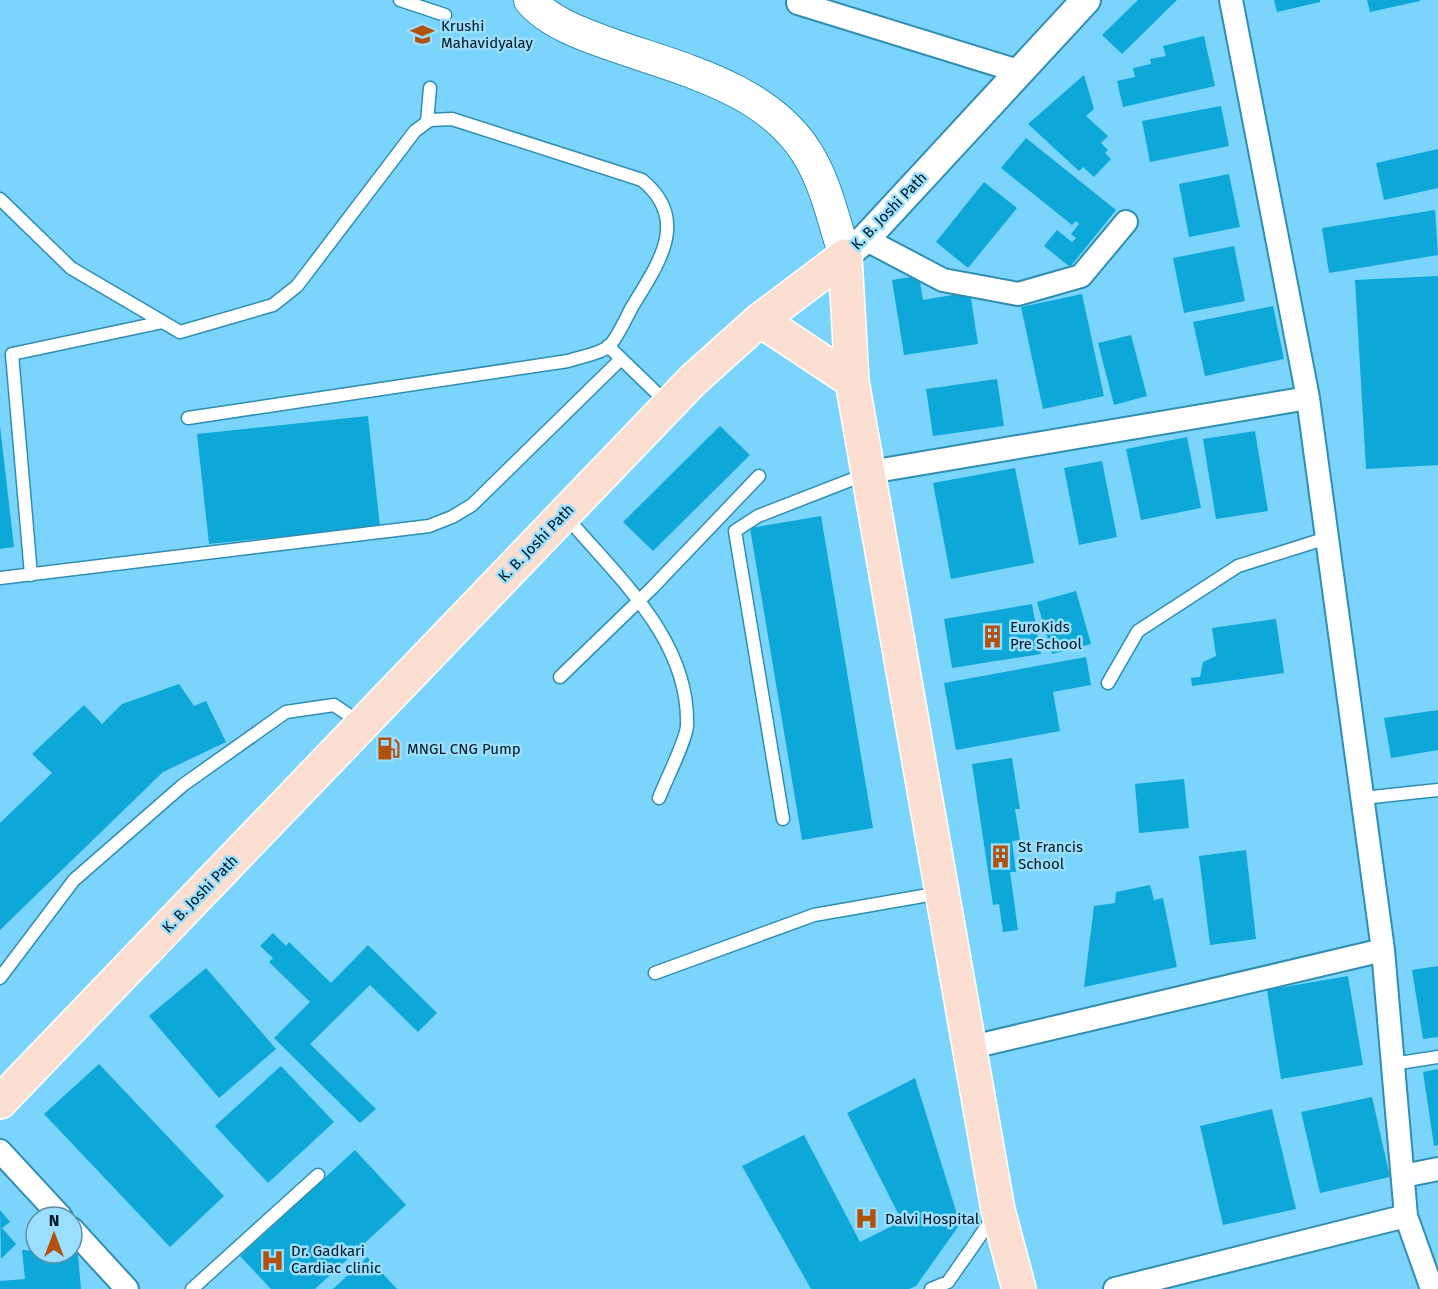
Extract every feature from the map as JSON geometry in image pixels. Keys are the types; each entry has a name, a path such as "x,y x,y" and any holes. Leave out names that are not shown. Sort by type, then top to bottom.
{"main road":[{"path":"530,0 555,20 590,37 723,84 783,125 807,152 855,247 852,381 870,472 968,1048 998,1210 1019,1289"},
{"name":"K. B. Joshi Path","path":"0,1102 668,405 760,320 855,247"},
{"path":"760,320 852,381"}],"street":[{"path":"799,0 798,3 1021,72"},
{"name":"K. B. Joshi Path","path":"855,247 1086,0"},
{"path":"1231,0 1308,398 1383,950 1406,1216 1432,1289"},
{"path":"855,247 943,280 1018,294 1081,276 1126,222"},
{"path":"870,472 1308,398"},
{"path":"968,1048 1383,950"},
{"path":"0,1151 50,1205"},
{"path":"1403,1176 1438,1169"},
{"path":"1115,1289 1406,1216"},
{"path":"84,1242 127,1289"}],"lane":[{"path":"400,0 445,15"},
{"path":"427,122 430,88"},
{"path":"0,199 71,268 180,332 273,305 297,286 415,131 427,122 452,119 642,180 658,194 666,215 668,237 656,268 608,346 568,361 188,418"},
{"path":"32,575 12,354 163,322"},
{"path":"608,346 668,405"},
{"path":"0,578 429,526 452,517 472,505 621,359"},
{"path":"783,819 735,531 758,516 870,472"},
{"path":"560,677 638,601 759,476"},
{"path":"563,513 658,625 683,681 687,728 659,798"},
{"path":"1108,683 1138,631 1238,566 1327,538"},
{"path":"0,978 74,880 183,785 286,712 334,705 362,724"},
{"path":"1363,798 1438,790"},
{"path":"655,973 814,915 942,893"},
{"path":"1393,1065 1438,1057"},
{"path":"192,1289 318,1175"},
{"path":"931,1289 948,1282 998,1210"}],"building":[{"path":"1138,0 1177,0 1122,54 1102,35"},
{"path":"1274,0 1320,0 1320,2 1277,12"},
{"path":"1367,0 1420,0 1420,1 1370,12"},
{"path":"1204,36 1215,86 1123,107 1117,81 1135,77 1133,68 1151,64 1150,59 1166,56 1163,46"},
{"path":"1084,75 1094,109 1086,116 1108,136 1101,143 1108,150 1105,153 1111,159 1094,177 1083,167 1079,171 1028,124"},
{"path":"1221,106 1229,146 1150,162 1142,121"},
{"path":"1026,138 1116,210 1070,267 1044,246 1057,230 1072,242 1076,238 1071,234 1079,224 1076,221 1072,225 1001,168"},
{"path":"1438,149 1438,188 1384,200 1376,163"},
{"path":"1229,174 1240,227 1189,237 1179,184"},
{"path":"984,182 1017,208 968,268 936,242"},
{"path":"1435,210 1438,255 1329,273 1322,228"},
{"path":"1234,246 1245,301 1184,313 1173,258"},
{"path":"919,276 923,300 970,292 978,344 904,355 892,280"},
{"path":"1438,276 1438,465 1366,469 1355,280"},
{"path":"1082,294 1104,396 1043,409 1021,307"},
{"path":"1273,306 1284,359 1205,376 1193,322"},
{"path":"1131,335 1147,396 1114,405 1098,343"},
{"path":"997,379 1004,426 933,436 926,389"},
{"path":"368,416 380,527 209,544 197,434"},
{"path":"0,426 14,547 0,549"},
{"path":"720,426 750,455 653,551 623,522"},
{"path":"1255,431 1268,511 1216,519 1203,439"},
{"path":"1187,437 1201,508 1141,520 1126,449"},
{"path":"1102,461 1117,537 1079,545 1064,468"},
{"path":"1015,468 1034,563 951,579 933,483"},
{"path":"821,516 873,828 802,840 750,528"},
{"path":"1076,591 1091,644 1052,654 1037,602"},
{"name":"EuroKids Pre School","path":"1032,604 1041,654 952,668 944,619"},
{"path":"1276,619 1284,673 1192,686 1191,678 1200,677 1203,662 1216,656 1212,628"},
{"path":"1086,657 1091,685 1053,692 1060,731 956,750 944,683"},
{"path":"179,684 194,706 206,701 226,742 163,772 0,930 0,823 52,773 32,754 84,705 102,724 122,704"},
{"path":"1438,710 1438,750 1391,758 1384,718"},
{"name":"St Francis School","path":"1012,758 1020,809 1015,809 1020,840 1012,841 1016,872 1010,872 1018,930 1003,932 999,904 993,905 972,764"},
{"path":"1184,779 1189,828 1139,833 1135,784"},
{"path":"1246,850 1256,939 1210,945 1199,856"},
{"path":"1150,885 1154,900 1163,898 1177,967 1084,987 1094,906 1115,903 1116,892"},
{"path":"273,933 286,946 289,942 331,983 368,945 437,1013 418,1032 370,985 310,1044 376,1109 360,1123 274,1038 310,1002 269,962 273,958 260,946"},
{"path":"1438,966 1438,1037 1423,1039 1412,970"},
{"path":"206,968 276,1049 219,1098 149,1016"},
{"path":"1348,976 1363,1065 1281,1079 1267,990"},
{"path":"99,1064 224,1196 170,1247 44,1114"},
{"path":"281,1066 334,1122 268,1183 215,1126"},
{"path":"1438,1069 1438,1145 1434,1146 1423,1072"},
{"name":"Dalvi Hospital","path":"915,1078 960,1224 916,1286 909,1289 811,1289 742,1166 804,1135 860,1242 902,1221 847,1113"},
{"path":"1372,1097 1390,1177 1320,1193 1301,1112"},
{"path":"1272,1109 1296,1209 1223,1225 1200,1126"},
{"path":"355,1150 406,1205 315,1289 271,1289 240,1256"},
{"path":"0,1210 10,1222 2,1228 16,1244 1,1259"},
{"path":"22,1250 24,1250 24,1265 79,1265 81,1289 0,1289 0,1281 25,1279"},
{"path":"367,1257 397,1289 333,1289"}],"place":[{"name":"Krushi Mahavidyalay","path":"423,35"},
{"name":"EuroKids Pre School","path":"992,636"},
{"name":"MNGL CNG Pump","path":"389,749"},
{"name":"St Francis School","path":"1000,856"},
{"name":"Dalvi Hospital","path":"867,1219"},
{"name":"Dr. Gadkari Cardiac clinic","path":"273,1260"}]}
